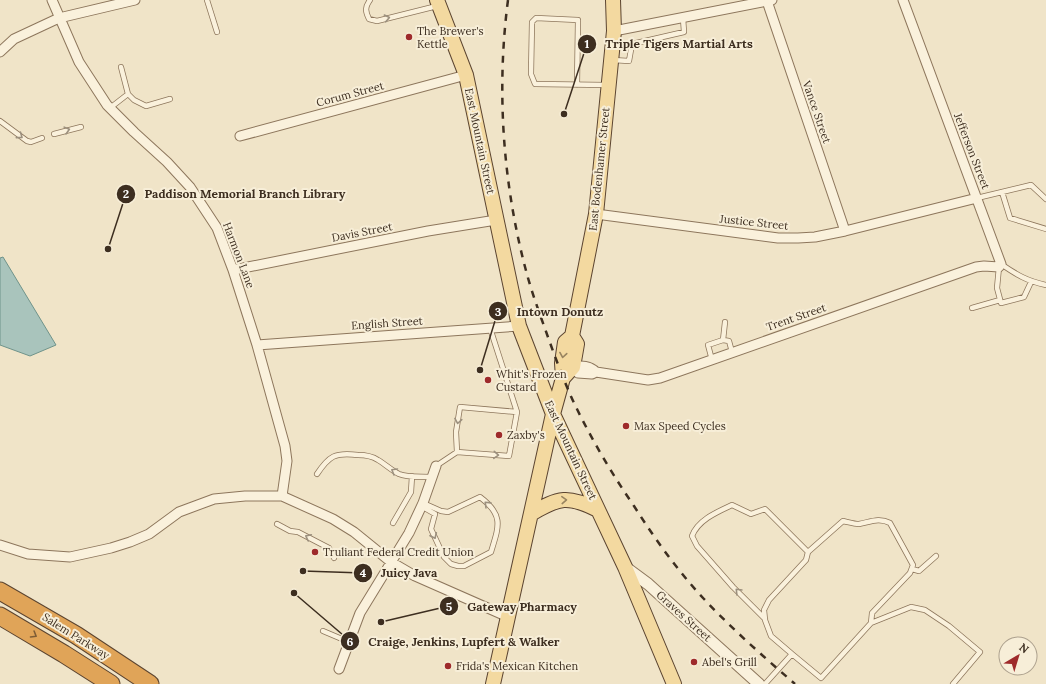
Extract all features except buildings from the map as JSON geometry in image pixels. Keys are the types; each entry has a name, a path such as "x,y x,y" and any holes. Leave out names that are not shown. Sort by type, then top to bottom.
{"highway":[{"name":"Salem Parkway","path":"0,591 76,635 150,684"},
{"name":"Salem Parkway","path":"0,616 109,683"}],"main road":[{"name":"East Bodenhamer Street","path":"493,684 553,414 563,378 562,363 565,342 572,336 596,214 614,31 613,0"},
{"name":"East Mountain Street","path":"438,3 466,75 519,326 553,414 625,567 674,684"},
{"name":"East Bodenhamer Street","path":"563,378 573,367 577,344 572,336"},
{"path":"531,514 548,504 565,500 585,503 598,510"}],"street":[{"name":"Harmon Lane","path":"52,0 79,62 110,108 167,162 190,187 217,228 234,270 257,345 285,446 287,461 282,496"},
{"path":"0,52 14,39 59,18 135,0"},
{"path":"614,31 770,0"},
{"name":"Vance Street","path":"770,0 845,231"},
{"name":"Jefferson Street","path":"903,0 977,198 1000,266"},
{"name":"Corum Street","path":"240,136 466,75"},
{"name":"Justice Street","path":"596,214 778,238 815,237 977,198"},
{"name":"Davis Street","path":"234,270 420,233 496,220"},
{"name":"Trent Street","path":"573,367 578,373 592,374 596,372 648,380 660,378 976,267 1000,266"},
{"name":"English Street","path":"257,345 519,326"},
{"path":"339,669 360,613 409,533 422,504 436,466"},
{"path":"0,545 28,554 70,557 111,548 130,542 149,534 179,512 214,499 245,496 282,496 333,520 354,532 391,562 415,576 508,617"},
{"name":"Graves Street","path":"625,567 648,584 759,684"}],"lane":[{"path":"207,0 217,32"},
{"path":"370,0 366,7 366,13 369,19 377,21 438,3"},
{"path":"577,85 578,20 536,18 532,22 532,74 535,84 577,85 608,85"},
{"path":"611,60 629,60 632,44 684,32 683,18"},
{"path":"121,66 128,94 134,100 146,106 170,99"},
{"path":"110,108 128,94"},
{"path":"0,121 27,141 30,142 42,138"},
{"path":"54,134 80,127"},
{"path":"977,198 1031,185 1046,199"},
{"path":"1002,192 1010,218 1046,229"},
{"path":"1032,282 1024,297 1001,303 997,288 1000,266 1032,282 1046,285"},
{"path":"972,308 1000,300"},
{"path":"722,340 725,322"},
{"path":"436,466 457,452 509,456 517,412 490,328"},
{"path":"712,360 708,345 722,340 729,341 732,352"},
{"path":"457,452 456,432 460,407 517,412"},
{"path":"317,474 330,458 342,454 371,457 399,474 412,476 432,476"},
{"path":"393,523 411,492 412,476"},
{"path":"480,497 489,504 497,515 498,529 491,552 464,566 451,564 444,556 431,529 435,514 422,504 448,512 480,497"},
{"path":"765,619 733,587 697,546 692,536 695,528 715,513 732,505 750,514 765,509 808,552"},
{"path":"871,623 872,613 910,573 913,566 890,522 886,520 876,520 857,524 843,521 808,552 806,560 769,600 764,610 765,619 771,636 821,678 871,623 911,607 925,610 949,626 980,652 953,684"},
{"path":"277,524 290,531 298,532 329,548 334,558"},
{"path":"912,569 919,571 936,556"},
{"path":"323,631 349,642"},
{"path":"765,684 792,654"}],"water":[{"path":"3,257 56,345 30,356 0,345 0,258"}],"railway":[{"path":"508,0 504,35 502,105 504,140 513,210 519,244 530,286 568,389 588,431 610,469 650,530 676,566 694,588 726,621 795,684"}],"place":[{"name":"The Brewer's Kettle","path":"409,37"},
{"name":"Triple Tigers Martial Arts","path":"564,114"},
{"name":"Paddison Memorial Branch Library","path":"108,249"},
{"name":"Intown Donutz","path":"480,370"},
{"name":"Whit's Frozen Custard","path":"488,380"},
{"name":"Max Speed Cycles","path":"626,426"},
{"name":"Zaxby's","path":"499,435"},
{"name":"Truliant Federal Credit Union","path":"315,552"},
{"name":"Juicy Java","path":"303,571"},
{"name":"Craige, Jenkins, Lupfert & Walker","path":"294,593"},
{"name":"Gateway Pharmacy","path":"381,622"},
{"name":"Abel's Grill","path":"694,662"},
{"name":"Frida's Mexican Kitchen","path":"448,666"}]}
